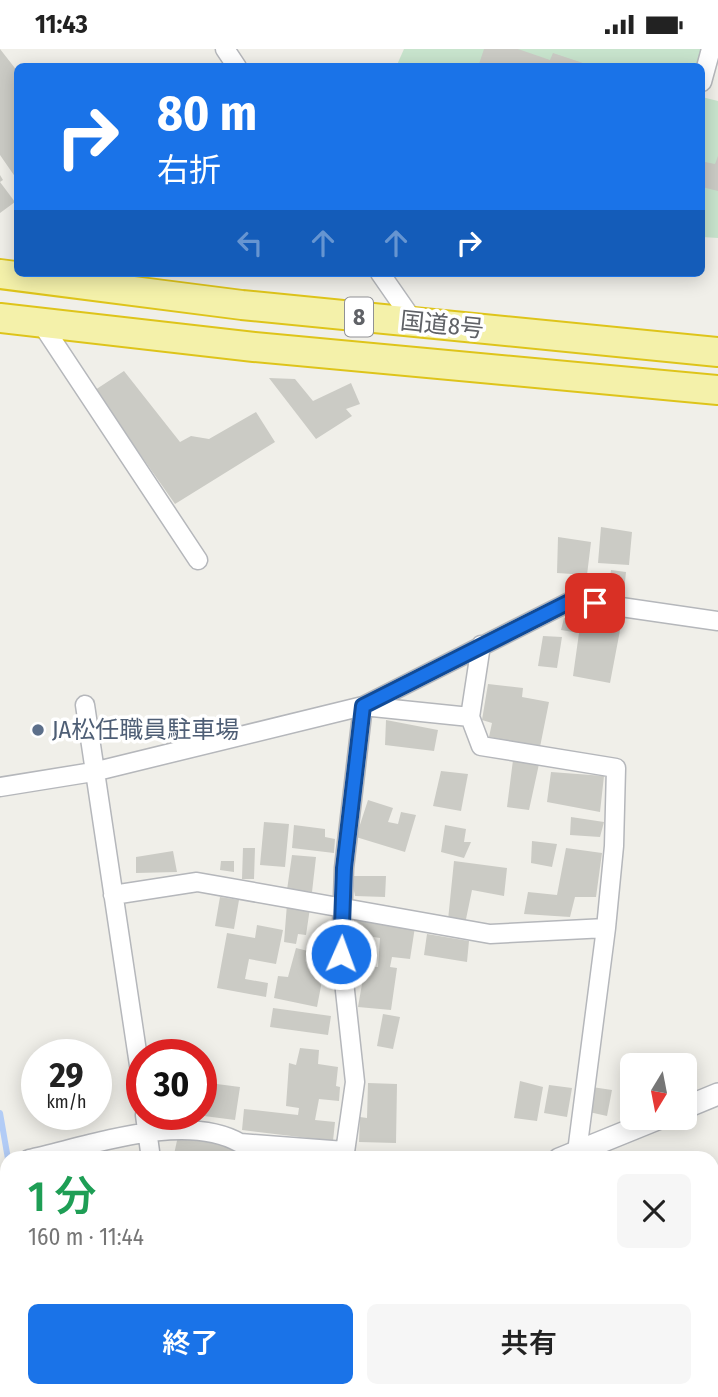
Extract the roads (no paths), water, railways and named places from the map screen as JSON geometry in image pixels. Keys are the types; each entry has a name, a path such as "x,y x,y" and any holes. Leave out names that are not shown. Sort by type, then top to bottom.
{"highway":[{"name":"国道8号","path":"23,277 242,305 718,352"},
{"name":"国道8号","path":"0,318 254,347 718,390"}],"street":[{"path":"705,71 711,49"},
{"path":"383,277 414,322"},
{"path":"41,323 198,560"},
{"path":"0,787 93,772 363,706 573,600 718,621"},
{"path":"481,645 470,717 481,746 616,768 614,846 606,928 569,1151"},
{"path":"85,705 135,1039"},
{"path":"363,706 470,717"},
{"path":"346,1151 355,1081 341,954 342,906 349,810 363,706"},
{"path":"113,895 197,882 490,934 606,928"},
{"path":"697,1103 718,1094"},
{"path":"56,1151 126,1130"},
{"path":"147,1130 150,1151"},
{"path":"196,1130 225,1134 240,1143 310,1151"},
{"path":"578,1151 628,1131"}],"waterway":[{"path":"0,1113 7,1151"}],"place":[{"name":"JA松任職員駐車場","path":"38,730"}]}
